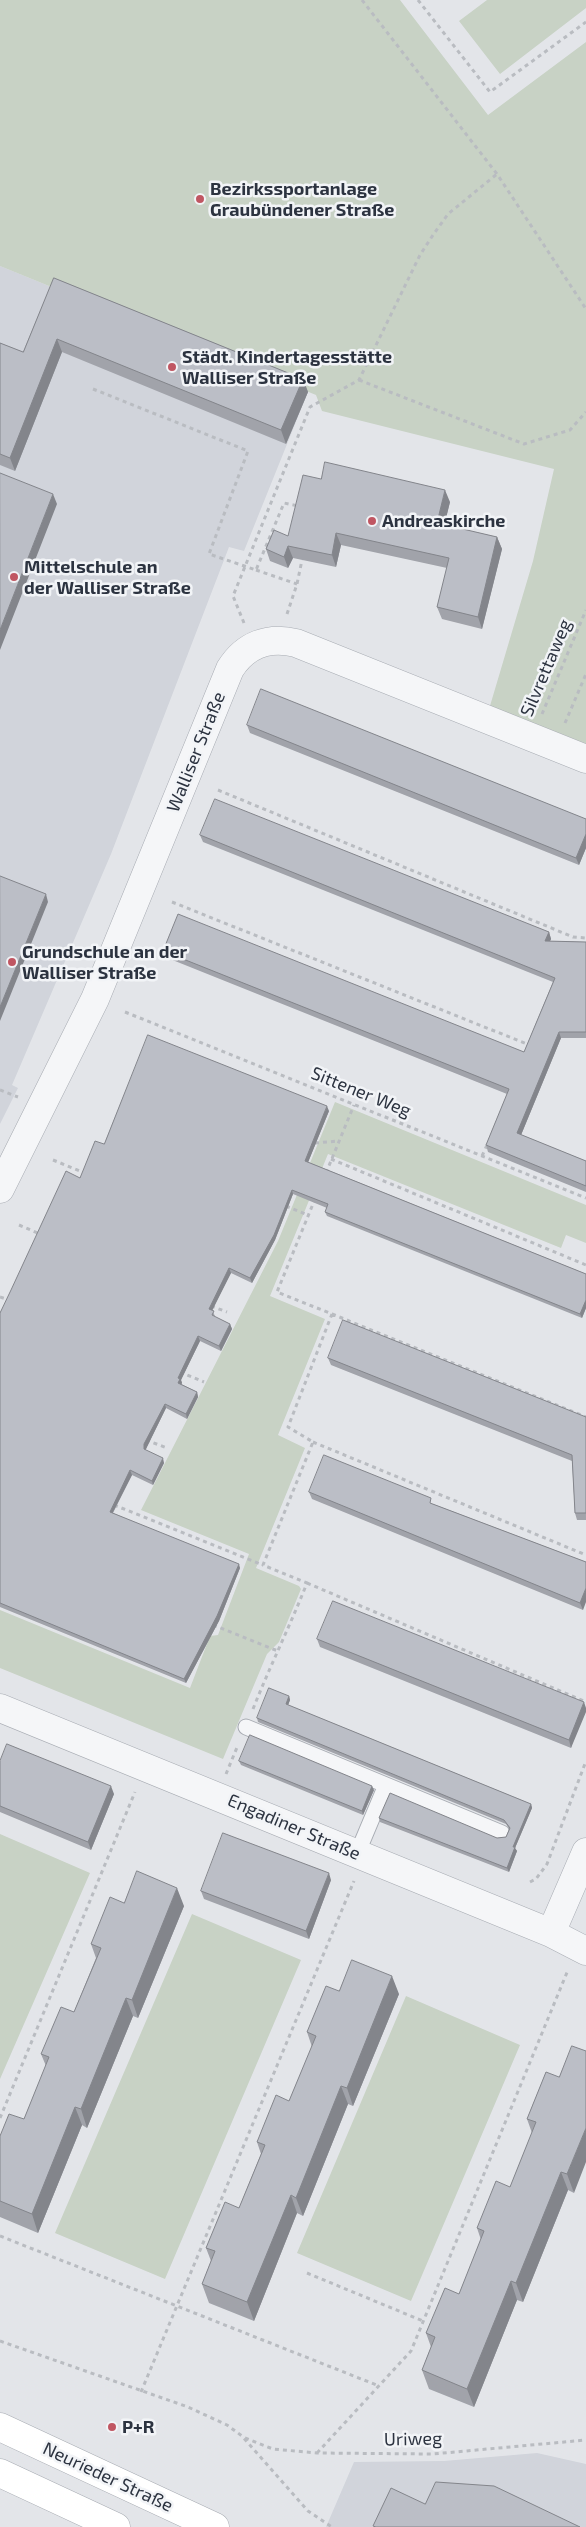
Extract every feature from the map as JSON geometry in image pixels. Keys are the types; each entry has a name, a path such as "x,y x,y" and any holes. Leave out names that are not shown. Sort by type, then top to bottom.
{"main road":[{"name":"Neurieder Straße","path":"0,2427 215,2527"},
{"path":"0,2473 116,2527"}],"street":[{"name":"Walliser Straße","path":"0,1189 95,999 230,669 242,653 253,646 278,640 296,643 586,759"},
{"name":"Engadiner Straße","path":"0,1708 551,1933 582,1949"},
{"path":"551,1933 586,1852"}],"lane":[{"path":"246,1727 502,1833"},
{"path":"360,1855 386,1786"}],"path":[{"path":"362,0 497,174 586,309"},
{"path":"418,0 490,92 586,22"},
{"path":"244,623 233,596 310,408 359,380 420,256 433,235 448,214 497,174"},
{"path":"359,380 524,444 570,430 586,412"},
{"path":"93,389 248,451 209,554 297,584"},
{"path":"256,570 284,503 303,507"},
{"path":"278,640 297,584 302,560"},
{"name":"Silvrettaweg","path":"544,742 586,610"},
{"path":"544,742 586,674"},
{"path":"218,790 573,937 586,938"},
{"path":"172,902 527,1044"},
{"path":"569,946 573,937"},
{"name":"Sittener Weg","path":"125,1012 586,1198"},
{"path":"524,1053 531,1035"},
{"path":"0,1090 19,1097"},
{"path":"325,1175 354,1104"},
{"path":"482,1156 489,1139"},
{"path":"315,1143 339,1141"},
{"path":"331,1159 586,1265"},
{"path":"53,1160 90,1175"},
{"path":"318,1191 277,1292 586,1417"},
{"path":"284,1205 308,1215"},
{"path":"19,1225 46,1236"},
{"path":"0,1297 18,1304"},
{"path":"209,1305 227,1312"},
{"path":"332,1314 288,1427 313,1442 586,1555"},
{"path":"177,1371 204,1382"},
{"path":"140,1438 167,1448"},
{"path":"264,1565 313,1442"},
{"path":"109,1503 264,1565 586,1702"},
{"path":"217,1795 307,1583"},
{"path":"206,1622 278,1651"},
{"path":"530,1882 536,1879 547,1864 586,1761"},
{"path":"0,2118 146,1766"},
{"path":"141,2392 360,1855"},
{"path":"317,2453 411,2350 582,1949"},
{"path":"0,2236 379,2386"},
{"path":"307,2273 423,2321"},
{"path":"0,2341 210,2416 227,2425 242,2436 301,2504 332,2527"},
{"name":"Uriweg","path":"242,2436 273,2449 317,2453 433,2454 586,2440"}],"shaded area":[{"path":"0,0 400,0 488,115 586,42 586,755 487,716 533,561 554,469 322,411 316,395 0,266"},
{"path":"487,0 586,0 586,8 500,74 459,21"},
{"path":"0,266 308,392 244,551 229,547 111,854 12,1085 18,1088 0,1124"},
{"path":"335,1102 586,1205 586,1243 566,1235 561,1248 328,1154 270,1296 325,1319 278,1435 305,1448 256,1568 299,1586 301,1589 279,1642 267,1654 223,1759 0,1668 0,1610 190,1688 210,1636 218,1635 249,1554 141,1510 278,1241"},
{"path":"0,1834 90,1873 0,2079"},
{"path":"192,1914 301,1960 165,2279 55,2233"},
{"path":"406,1996 520,2045 411,2301 297,2253"},
{"path":"537,2453 586,2464 586,2527 326,2527 354,2462 444,2461"}],"building":[{"name":"Städt. Kindertagesstätte Walliser Straße","path":"54,278 303,379 281,430 57,339 10,458 0,454 0,343 23,352"},
{"name":"Andreaskirche","path":"325,462 445,490 437,523 497,537 478,617 437,607 449,558 336,533 332,555 288,546 284,557 266,549 274,530 288,536 303,475 321,479"},
{"name":"Mittelschule an der Walliser Straße","path":"0,473 53,494 0,630"},
{"path":"261,689 586,819 586,834 576,858 247,725"},
{"path":"215,799 549,932 545,941 586,942 586,1032 559,1032 517,1133 586,1161 586,1186 486,1145 509,1089 163,951 178,914 524,1052 555,978 200,835"},
{"name":"Grundschule an der Walliser Straße","path":"0,876 46,894 0,1007"},
{"path":"148,1035 327,1106 305,1161 586,1274 586,1300 580,1314 325,1212 328,1204 292,1190 274,1235 250,1278 229,1268 209,1309 214,1311 212,1315 230,1324 219,1346 198,1336 178,1378 180,1379 178,1383 197,1392 186,1414 165,1404 144,1444 144,1449 163,1458 152,1481 130,1470 110,1512 239,1564 217,1616 184,1679 0,1603 0,1313 66,1171 80,1178 95,1141 104,1144"},
{"path":"343,1320 586,1417 586,1513 575,1513 572,1455 328,1358"},
{"path":"324,1455 431,1498 430,1503 586,1562 586,1588 580,1603 309,1492"},
{"path":"333,1601 584,1702 569,1740 317,1639"},
{"path":"269,1688 289,1696 286,1704 531,1804 513,1847 515,1847 507,1868 379,1818 390,1793 497,1838 506,1837 510,1828 504,1820 257,1718"},
{"path":"250,1735 372,1786 362,1811 239,1761"},
{"path":"7,1744 111,1786 88,1842 0,1806 0,1761"},
{"path":"223,1833 329,1873 306,1931 201,1891"},
{"path":"137,1871 177,1888 132,2000 126,1998 81,2109 75,2107 32,2214 0,2201 0,2136 9,2114 24,2119 49,2057 41,2054 61,2007 74,2012 101,1948 91,1944 110,1897 124,1903"},
{"path":"352,1960 392,1976 347,2088 341,2086 296,2198 291,2195 247,2302 202,2284 215,2251 206,2248 225,2202 239,2208 265,2145 257,2142 276,2095 289,2101 316,2036 307,2032 326,1986 339,1991"},
{"path":"572,2046 586,2051 586,2128 567,2174 561,2172 516,2283 511,2281 467,2389 422,2370 435,2337 426,2333 445,2288 459,2294 484,2231 477,2228 496,2181 510,2187 536,2122 527,2119 546,2072 559,2077"},
{"path":"436,2482 494,2486 580,2527 373,2526 391,2488 425,2504"}],"place":[{"name":"Bezirkssportanlage Graubündener Straße","path":"200,199"},
{"name":"Städt. Kindertagesstätte Walliser Straße","path":"172,367"},
{"name":"Andreaskirche","path":"372,521"},
{"name":"Mittelschule an der Walliser Straße","path":"14,577"},
{"name":"Grundschule an der Walliser Straße","path":"12,962"},
{"name":"P+R","path":"112,2427"}]}
